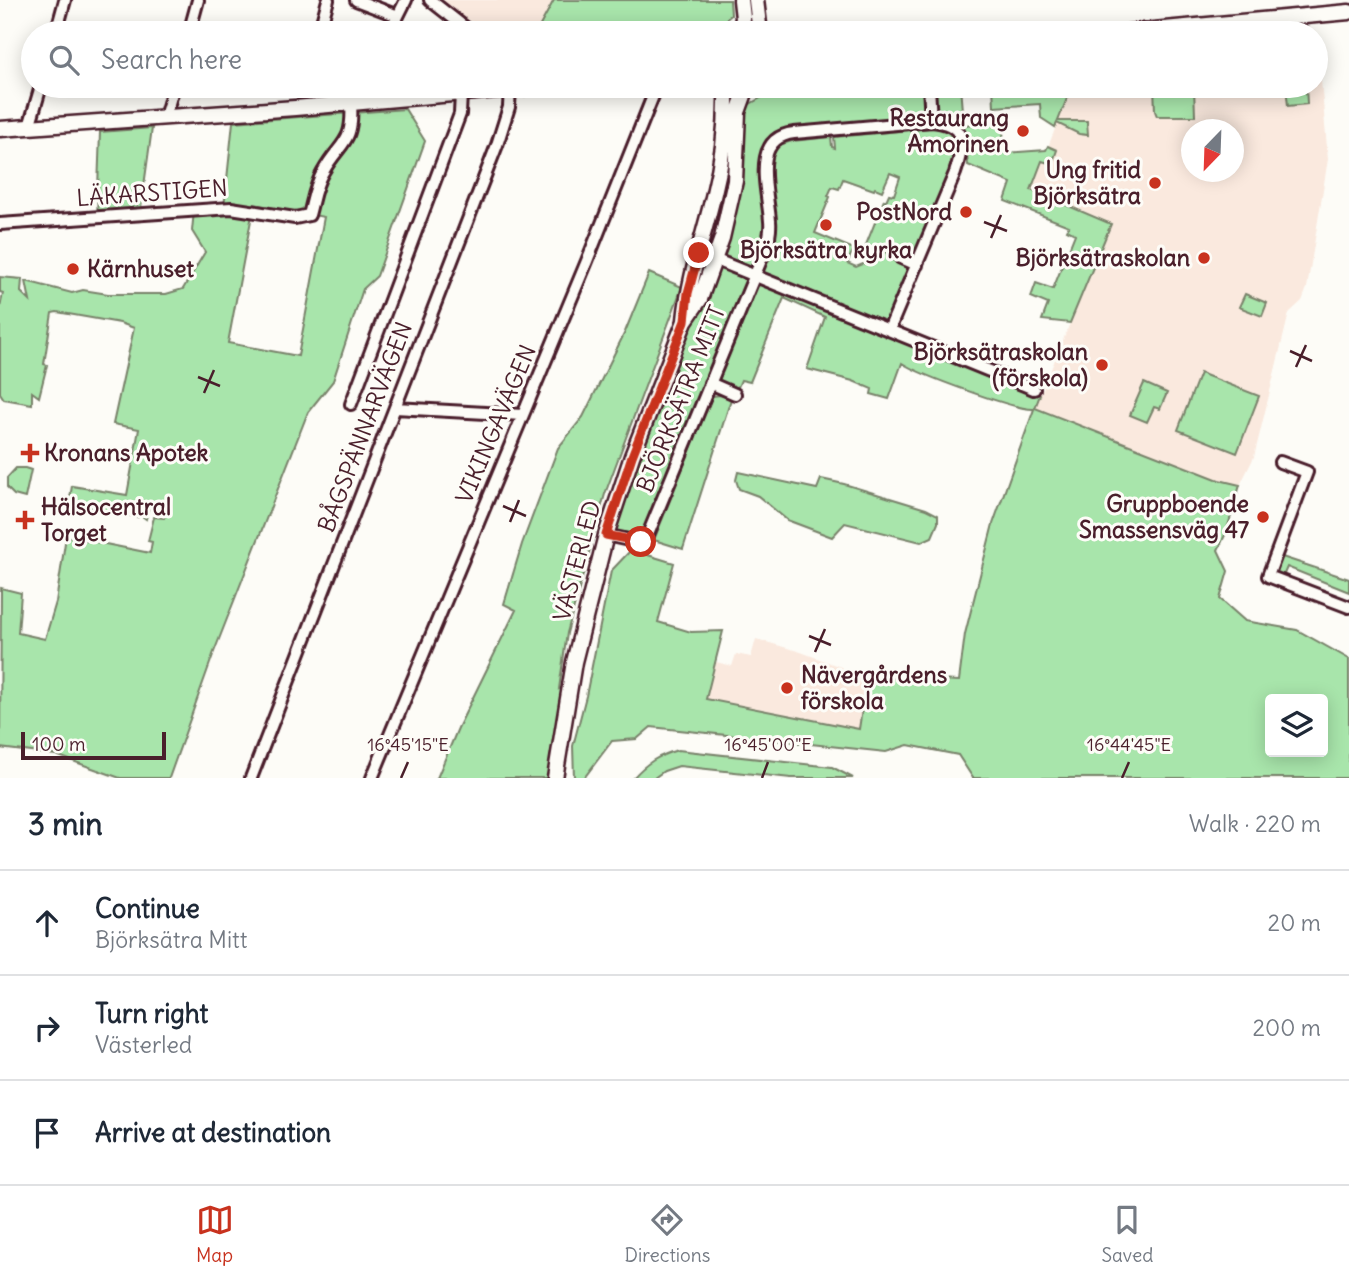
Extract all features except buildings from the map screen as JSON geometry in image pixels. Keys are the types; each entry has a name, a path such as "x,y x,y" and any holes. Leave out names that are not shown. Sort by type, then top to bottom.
{"street":[{"path":"59,21 65,0"},
{"path":"192,21 198,0"},
{"path":"322,21 328,0"},
{"path":"356,0 398,16"},
{"path":"396,21 406,0"},
{"path":"741,0 742,21"},
{"path":"756,0 759,21"},
{"path":"434,2 457,21"},
{"path":"1251,21 1349,12"},
{"path":"29,127 37,98"},
{"path":"165,117 171,98"},
{"path":"0,130 406,98"},
{"path":"351,404 460,114 461,98"},
{"name":"BÅGSPÄNNARVÄGEN","path":"251,778 503,129 508,98"},
{"name":"VIKINGAVÄGEN","path":"372,778 652,98"},
{"name":"VÄSTERLED","path":"685,321 688,293 722,155 727,98"},
{"name":"VÄSTERLED","path":"555,778 574,662 606,535 632,456 685,321 700,299 722,238 735,181 738,112 746,98"},
{"path":"889,330 961,155 960,137 956,127 931,121 930,98"},
{"name":"LÄKARSTIGEN","path":"0,224 231,208 304,217 309,215 323,172 352,127 351,103"},
{"name":"BJÖRKSÄTRA MITT","path":"606,535 638,542 648,537 769,237 765,160 769,146 783,134 931,121"},
{"path":"699,253 1034,389"},
{"path":"901,258 917,265"},
{"path":"710,383 735,394"},
{"path":"395,408 523,415"},
{"path":"1280,462 1307,472 1268,576 1349,607"},
{"name":"VÄSTERLED","path":"561,778 562,738"}],"shaded area":[{"path":"439,0 554,0 543,21 471,21 435,4"},
{"name":"Björksätraskolan","path":"1067,98 1323,98 1328,159 1307,288 1302,301 1289,313 1254,457 1240,485 1219,480 1035,408 1111,224 1031,190"},
{"name":"Nävergårdens förskola","path":"756,639 801,652 867,677 860,729 705,699 716,662 732,666 736,654 751,657"}],"green space":[{"path":"554,0 730,0 731,15 724,21 543,21"},
{"path":"760,98 961,98 963,123 784,132 769,146 770,228 647,537 606,535 722,238 741,101 750,104"},
{"path":"994,98 1067,98 1058,121 1087,121 1088,135 1079,134 1057,123 1055,127 1041,118 1040,104 994,107"},
{"path":"1154,98 1194,98 1195,116 1157,116"},
{"path":"1287,98 1307,98 1307,104 1288,106"},
{"path":"405,109 425,141 377,276 363,289 333,381 308,412 214,652 169,778 120,778 56,755 0,748 1,588 21,593 18,633 45,639 56,602 66,536 150,553 152,542 148,541 154,517 164,518 165,512 148,509 146,519 139,514 138,517 69,504 72,486 127,495 139,429 113,424 134,328 120,323 52,313 44,364 47,365 39,397 32,392 32,404 4,399 0,393 0,308 3,293 0,292 0,277 22,279 21,292 30,301 26,281 72,293 83,290 108,294 166,294 183,289 205,252 192,231 194,211 224,208 233,122","holes":["254,204 324,217 298,356 228,343"]},
{"path":"1002,121 1005,153 1046,150 1048,146 1057,150 1052,164 1042,161 1031,190 1111,224 1070,323 1042,320 1048,304 1031,297 1036,283 1053,289 1075,234 1067,230 1069,226 1005,201 1011,183 968,165 964,125"},
{"path":"955,126 961,147 889,330 759,277 775,218 770,157 776,146 792,141 831,137 832,147 835,148 834,137","holes":["890,173 900,177 894,195 889,194 886,201 884,200 866,245 876,249 880,244 901,251 901,258 881,251 878,258 856,267 847,263 854,249 815,233 832,187 839,189 843,179 882,191"]},
{"path":"152,128 140,215 97,217 100,132"},
{"path":"649,273 682,287 605,494 567,633 559,689 571,683 561,778 437,778 458,728 516,610 504,604 522,544 558,448 583,417 625,332"},
{"path":"763,283 1040,395 1035,408 1219,480 1240,485 1226,533 1218,550 1228,571 1220,599 1245,621 1297,630 1349,659 1349,778 973,778 958,755 908,745 886,752 651,727 637,739 612,741 584,778 574,778 573,746 611,571 631,550 674,563 658,622 691,632 723,631 706,699 859,729 867,677 959,681 965,634 993,524 1034,409 968,391 902,363 889,399 871,394 872,389 853,381 807,369 825,317 784,298 750,382 741,380 735,394 716,385 755,287"},
{"path":"1245,294 1267,303 1262,316 1239,307"},
{"path":"1200,373 1259,396 1237,453 1178,430"},
{"path":"1144,383 1167,393 1160,409 1154,407 1147,422 1130,415"},
{"path":"721,395 731,399 683,549 654,540 712,396"},
{"path":"16,468 31,470 25,498 14,495 7,488 7,478"},
{"path":"738,472 817,489 821,479 844,484 926,509 938,515 938,523 932,537 921,542 845,523 832,537 787,520 758,496 739,489 736,480"},
{"path":"1276,555 1349,579 1349,592 1287,567 1281,581 1278,580 1273,564"},
{"path":"678,750 832,767 853,778 791,778 679,766 654,778 633,778 653,760"}],"place":[{"name":"Restaurang Amorinen","path":"1023,131"},
{"name":"Ung fritid Björksätra","path":"1155,183"},
{"name":"PostNord","path":"966,212"},
{"name":"Björksätra kyrka","path":"826,225"},
{"name":"Björksätraskolan","path":"1204,258"},
{"name":"Kärnhuset","path":"73,269"},
{"name":"Björksätraskolan (förskola)","path":"1102,365"},
{"name":"Kronans Apotek","path":"30,453"},
{"name":"Gruppboende Smassensväg 47","path":"1263,517"},
{"name":"Hälsocentral Torget","path":"25,520"},
{"name":"Nävergårdens förskola","path":"787,688"}],"route":[{"path":"641,542 606,535 615,502 685,321 688,293 699,253"}]}
